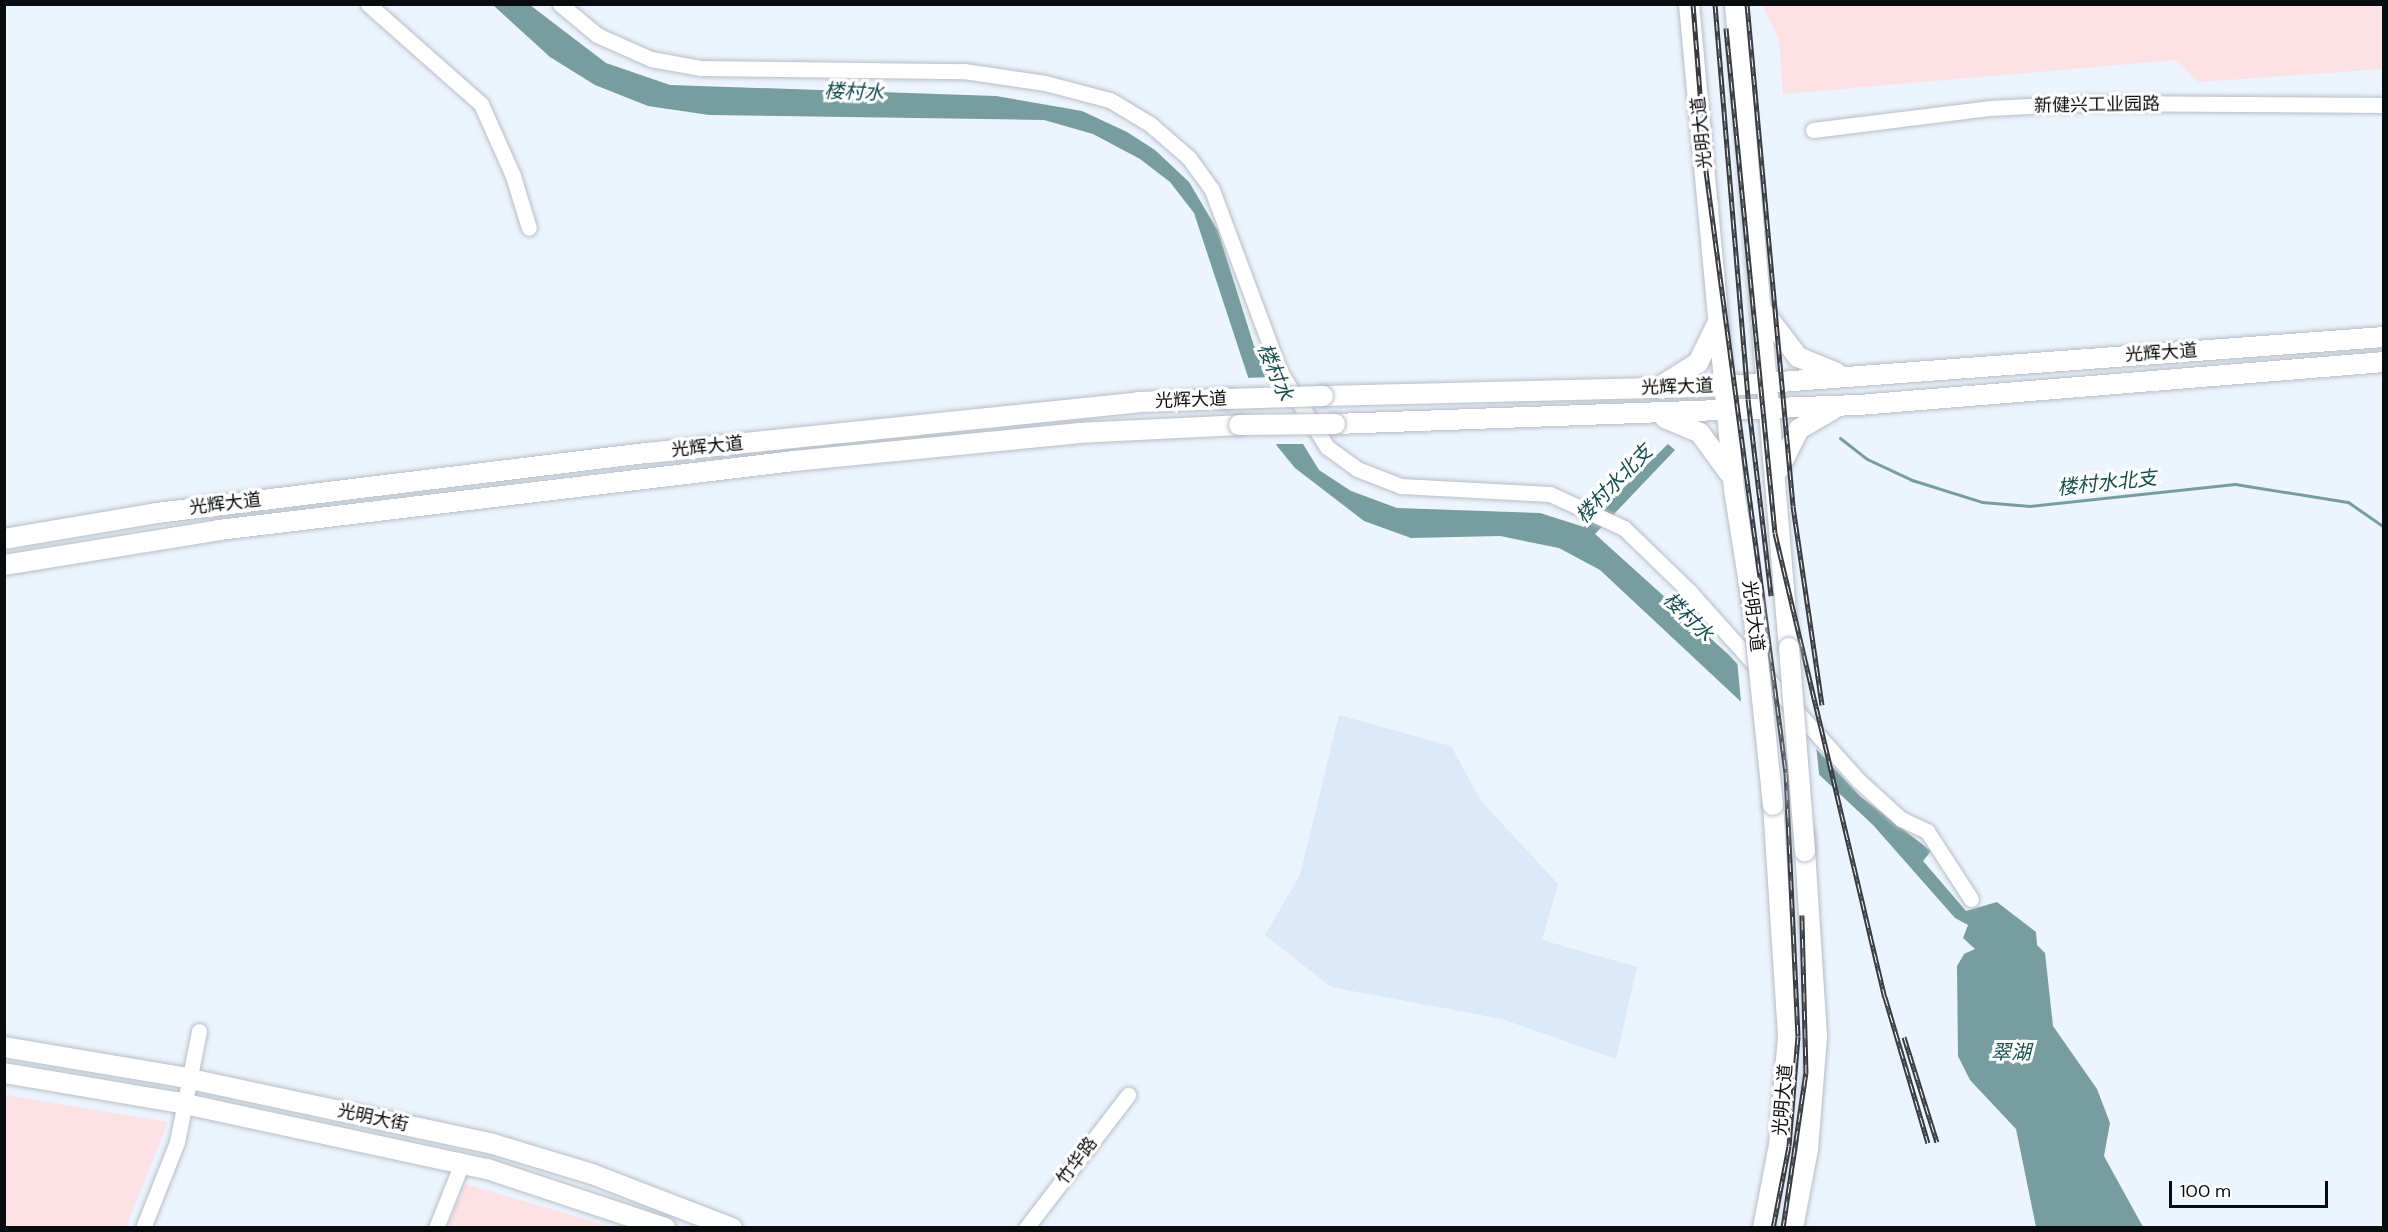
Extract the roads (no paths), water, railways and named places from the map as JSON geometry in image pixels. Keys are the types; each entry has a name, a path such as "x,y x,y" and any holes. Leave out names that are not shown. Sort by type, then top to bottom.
{"main road":[{"name":"光明大道","path":"1689,4 1734,490 1752,602 1773,805 1788,1036 1779,1145 1763,1227"},
{"name":"光明大道","path":"1735,4 1772,409 1805,851"},
{"path":"1761,298 1770,325 1787,348 1817,367 1852,374"},
{"path":"1651,388 1684,375 1698,363 1716,331 1719,313"},
{"name":"光辉大道","path":"4,539 157,513 659,452 1138,402 1726,386 1852,374 2384,337"},
{"name":"光辉大道","path":"4,565 219,530 795,461 1078,433 1239,425 1636,416 1859,405 2384,362"},
{"path":"1778,489 1782,457 1799,429 1827,411 1859,405"},
{"path":"1636,416 1680,422 1700,433 1716,449 1734,490"},
{"name":"光明大道","path":"1793,1227 1808,1149 1816,1036 1798,772"},
{"name":"光明大街","path":"4,1047 192,1079 493,1144 630,1187 732,1227"},
{"name":"光明大街","path":"4,1073 187,1104 462,1164 665,1227"}],"street":[{"path":"368,4 481,104 513,176 529,228"},
{"path":"560,4 597,35 651,59 681,64 964,71 1045,82 1110,100 1181,151 1212,190 1280,372 1327,447 1357,469 1401,486 1441,493 1540,493 1584,506 1624,528 1690,592 1858,780 1901,819 1927,831 1971,899"},
{"name":"新健兴工业园路","path":"1813,130 1989,108 2091,103 2384,105"},
{"path":"143,1227 187,1104 199,1032"},
{"name":"竹华路","path":"1026,1227 1128,1095"},
{"path":"436,1227 462,1164"}],"water":[{"path":"493,5 530,5 606,63 670,85 996,96 1082,111 1127,132 1155,150 1189,182 1218,231 1254,346 1303,444 1319,470 1351,491 1397,508 1540,513 1584,527 1668,444 1675,450 1595,534 1729,655 1860,796 1931,851 1923,861 1966,911 1997,902 2036,932 2037,945 2045,953 2053,1026 2097,1089 2110,1123 2104,1156 2143,1227 2036,1227 2016,1129 1970,1080 1958,1056 1957,966 1964,954 1975,949 1963,938 1968,925 1955,918 1873,825 1600,570 1559,548 1500,536 1411,538 1364,521 1295,468 1277,446 1248,377 1194,213 1170,182 1140,159 1093,134 1044,120 709,115 648,106 595,85 550,57"}],"waterway":[{"name":"楼村水北支","path":"1840,438 1867,459 1912,480 1982,502 2030,506 2235,484 2348,502 2384,527"}],"railway":[{"path":"1693,4 1706,171 1786,773 1798,1036 1789,1146 1773,1228"},
{"path":"1715,4 1748,399 1771,596"},
{"path":"1747,4 1793,506 1822,705"},
{"path":"1726,28 1775,533 1885,997 1928,1143"},
{"path":"1783,1228 1806,1073 1802,915"},
{"path":"1904,1037 1937,1142"}],"water label":[{"name":"楼村水","path":"854,92"},
{"name":"楼村水","path":"1275,372"},
{"name":"楼村水","path":"1688,617"},
{"name":"翠湖","path":"2011,1052"}]}
